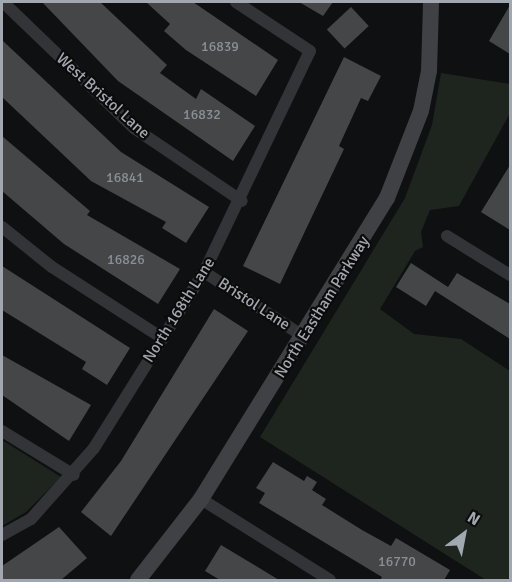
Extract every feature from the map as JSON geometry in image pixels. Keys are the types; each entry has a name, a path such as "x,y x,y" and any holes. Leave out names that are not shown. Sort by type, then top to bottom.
{"street":[{"name":"West Bristol Lane","path":"3,2 134,128 242,201"},
{"name":"North 168th Lane","path":"2,535 31,519 74,475 204,272 242,201 310,51 236,2"},
{"name":"North Eastham Parkway","path":"138,580 201,499 372,226 410,146 429,71 431,2"},
{"path":"2,226 52,267 162,338"},
{"path":"447,236 510,275"},
{"name":"Bristol Lane","path":"204,272 303,336"},
{"path":"2,431 74,475"},
{"path":"201,499 330,580"}],"shaded area":[{"path":"441,73 510,84 510,113 459,206 430,210 421,232 423,247 415,251 380,309 414,334 461,339 510,371 510,580 486,580 260,437 405,198 432,125"},
{"path":"2,440 61,477 26,512 2,526"}],"building":[{"path":"42,2 100,2 167,65 160,73 196,99 201,89 255,126 233,161 118,81"},
{"path":"146,2 193,2 278,60 256,96 186,50 164,31 170,24"},
{"path":"299,2 333,2 323,16"},
{"path":"510,5 510,54 489,41"},
{"path":"351,7 369,26 345,49 327,30"},
{"path":"2,40 121,152 209,207 186,243 162,228 166,222 91,181 2,97"},
{"path":"344,57 381,76 368,101 361,98 339,146 344,149 280,284 243,266"},
{"path":"2,136 90,211 87,215 180,269 158,304 64,244 2,191"},
{"path":"510,165 510,230 481,212"},
{"path":"411,263 448,287 457,273 510,304 510,339 435,291 426,306 396,287"},
{"path":"2,266 130,348 107,385 82,369 86,362 2,310"},
{"path":"214,309 248,331 111,536 81,512 121,461"},
{"path":"2,355 91,405 69,441 2,395"},
{"path":"273,462 304,481 307,476 317,482 312,490 326,499 322,505 362,530 391,546 396,538 450,570 444,580 380,580 382,577 259,503 265,493 256,488"},
{"path":"59,527 87,558 61,580 2,580 2,566"},
{"path":"221,545 279,580 220,580 205,571"}]}
